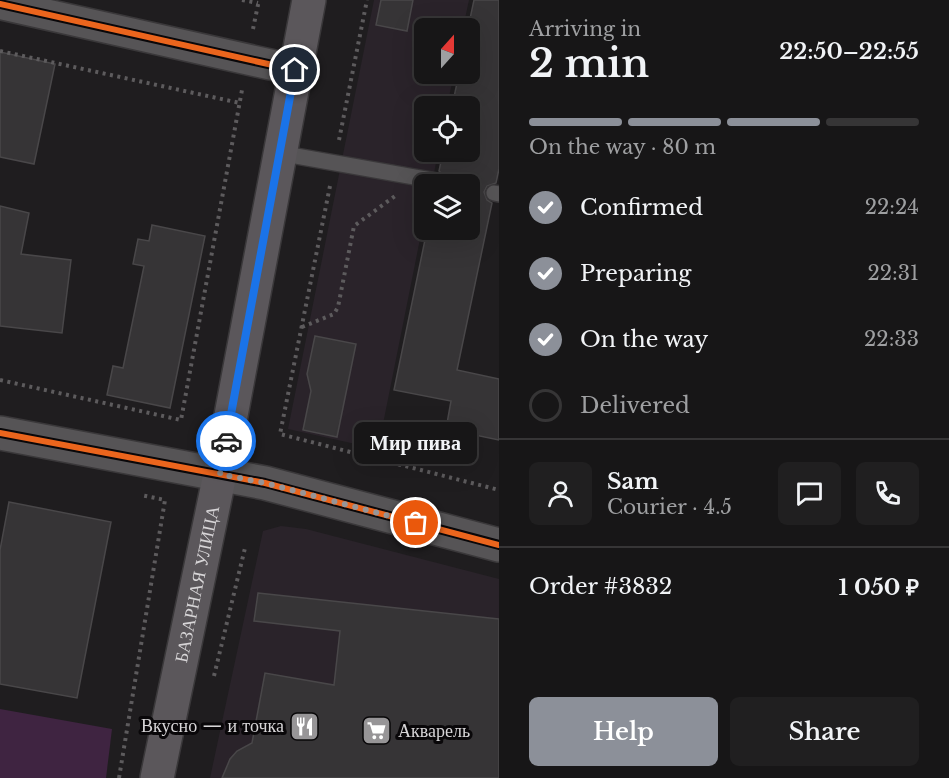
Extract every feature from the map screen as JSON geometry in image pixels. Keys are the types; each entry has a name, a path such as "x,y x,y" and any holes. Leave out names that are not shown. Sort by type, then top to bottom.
{"main road":[{"name":"БАЗАРНАЯ УЛИЦА","path":"157,778 220,474 309,0"}],"street":[{"path":"0,4 295,70"},
{"path":"0,433 265,483 499,545"}],"lane":[{"path":"279,153 414,177"}],"path":[{"path":"243,0 258,3 259,0"},
{"path":"367,0 280,434 499,490"},
{"path":"0,51 240,103 181,420 0,380"},
{"path":"301,327 334,314 338,307 354,226 414,182"},
{"path":"119,778 165,500"},
{"path":"211,686 245,548"}],"shaded area":[{"path":"374,0 469,0 465,18 414,18 414,84 452,84 449,96 414,96 414,162 436,162 434,174 414,174 414,240 420,240 378,449 288,429"},
{"path":"281,526 306,529 499,579 499,778 210,778 263,531"},
{"path":"0,709 112,729 106,778 0,778"}],"building":[{"path":"381,0 413,0 407,31 376,25"},
{"path":"474,0 499,0 499,169 496,183 487,186 484,192 487,200 492,203 457,370 499,379 499,440 446,429 451,401 394,390 425,240 480,240 480,174 442,174 439,171 441,162 480,162 480,96 454,96 457,84 480,84 480,18 470,18"},
{"path":"0,52 55,64 34,164 0,157"},
{"path":"0,206 29,213 21,254 71,260 62,333 0,326"},
{"path":"152,225 205,236 170,408 107,395 113,366 123,368 144,266 133,264 138,239 149,241"},
{"path":"315,336 356,344 337,437 303,430 311,391 307,374"},
{"path":"9,502 111,522 77,698 0,684 0,550"},
{"path":"258,593 499,619 499,778 222,778 230,759 237,751 252,743 265,673 334,685 340,631 254,621"}],"cycle path":[{"path":"0,4 295,70"},
{"path":"0,433 265,483 499,545"}],"way so far":[{"path":"226,441 220,474 265,483 416,523"}],"place":[{"name":"Мир пива","path":"416,523"},
{"name":"Вкусно — и точка","path":"305,726"},
{"name":"Акварель","path":"377,731"}],"route":[{"path":"226,441 295,70"}]}
